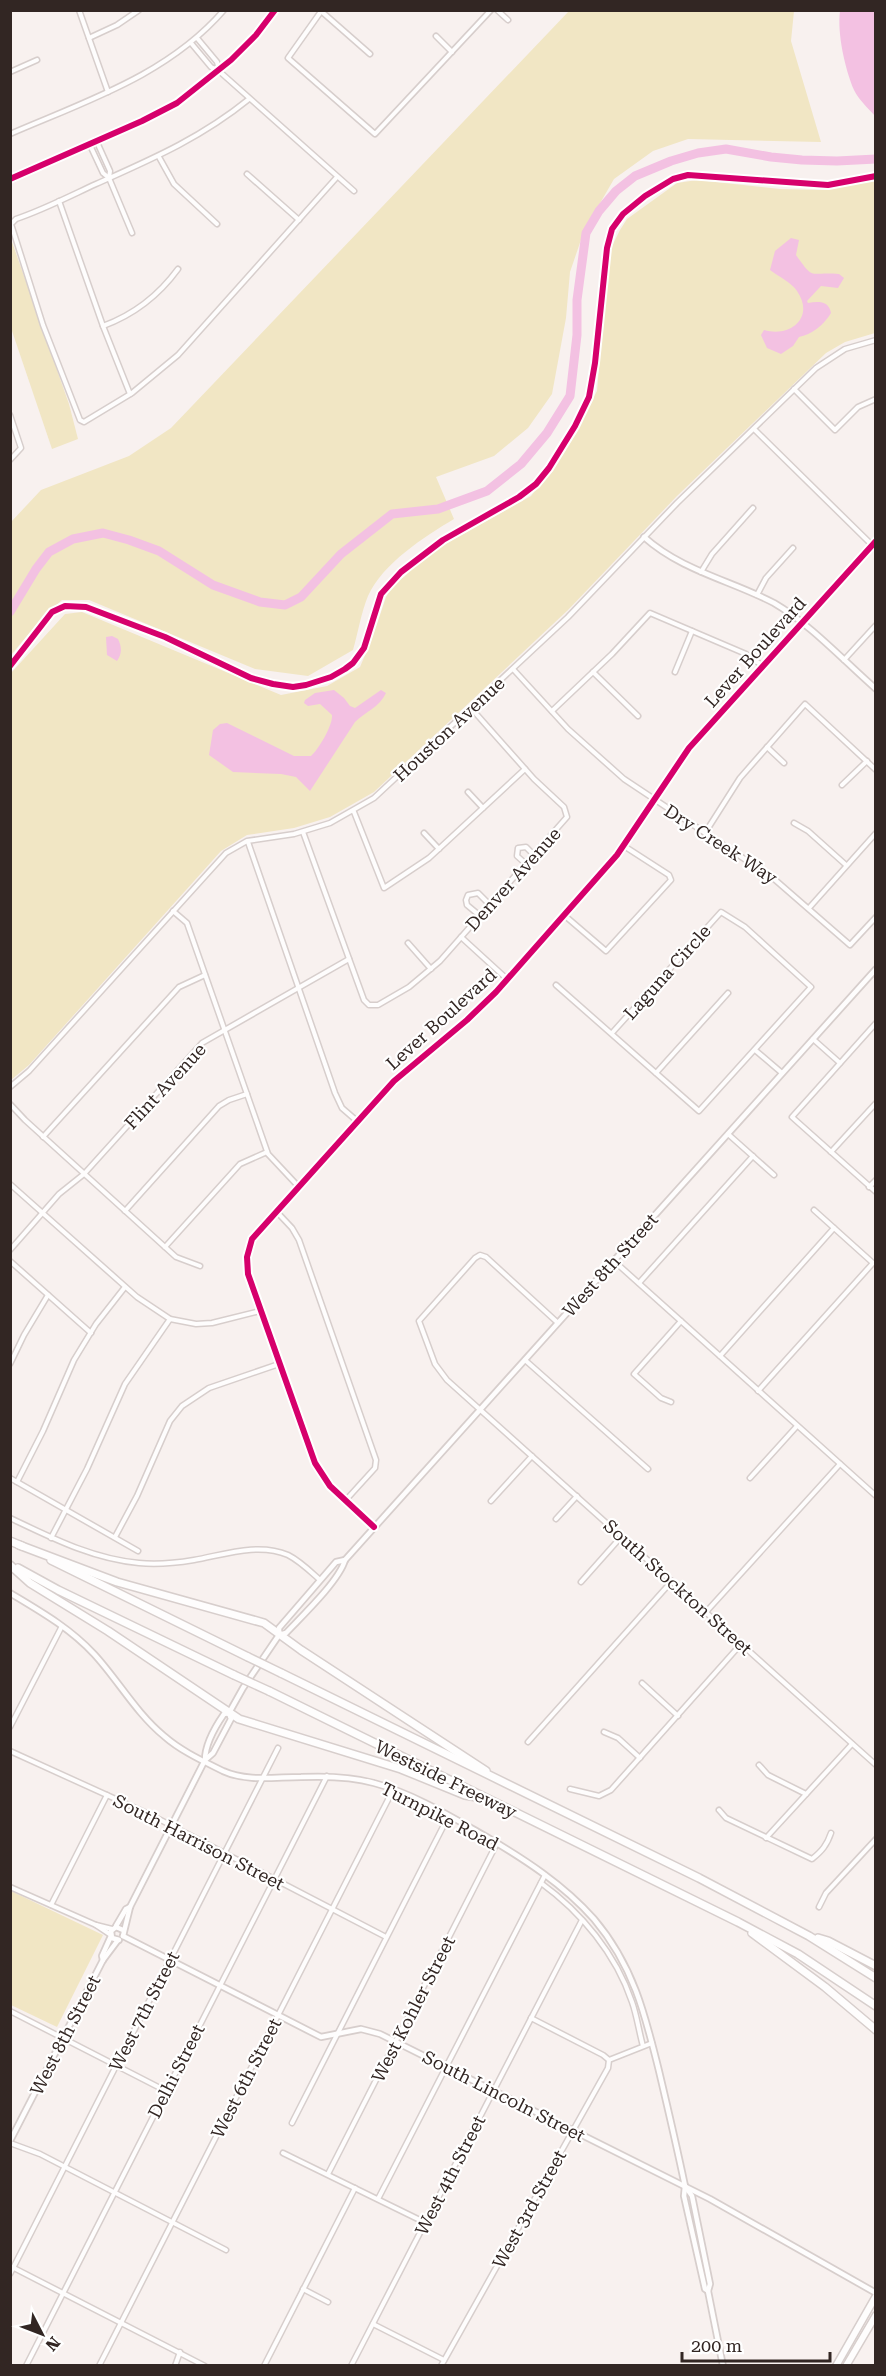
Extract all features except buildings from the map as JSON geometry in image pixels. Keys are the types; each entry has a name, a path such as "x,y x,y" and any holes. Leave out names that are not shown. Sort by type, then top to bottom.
{"highway":[{"name":"Westside Freeway","path":"10,1541 699,1878 809,1936 876,1978"},
{"path":"19,1545 117,1582 253,1619 272,1627 279,1635 289,1639 301,1650 482,1766 492,1776"},
{"name":"Westside Freeway","path":"10,1565 738,1922 798,1954 876,2006"},
{"path":"10,1565 30,1583 108,1631 229,1713 254,1724 401,1769 465,1795 485,1798"},
{"path":"738,1922 825,1987 876,2030"},
{"path":"809,1936 828,1941 876,1966"}],"main road":[{"path":"836,2366 876,2295"},
{"path":"844,2366 876,2314"},
{"path":"844,2366 849,2344"}],"street":[{"path":"79,10 108,92"},
{"path":"89,38 117,25 139,10"},
{"path":"10,134 149,72 191,43 224,10"},
{"path":"10,179 142,122 177,103 219,71 244,48 275,10"},
{"path":"370,54 321,11 288,58 375,134 491,10"},
{"path":"497,10 508,20"},
{"path":"436,36 452,52"},
{"path":"197,38 217,62 219,71"},
{"path":"191,43 211,67 219,71 354,191"},
{"path":"10,72 37,60"},
{"path":"249,99 207,131 159,157 16,219 11,224 43,325 80,420 84,422 130,394 163,369 190,343 337,177"},
{"path":"96,140 110,171 109,178"},
{"path":"89,143 103,173 109,178 132,233"},
{"path":"159,157 174,184 217,225"},
{"path":"247,174 299,220"},
{"path":"10,666 52,612 59,607 76,605 102,612 165,637 261,681 293,687 316,682 340,672 359,656 381,594 401,572 443,540 507,505 531,489 549,468 569,437 590,393 608,242 614,225 626,211 661,185 688,175 828,185 876,176"},
{"path":"59,201 103,326 130,394"},
{"path":"103,326 124,317 147,302 178,269"},
{"name":"Houston Avenue","path":"10,1087 29,1071 226,853 248,842 303,832 330,823 354,812 386,788 568,616 644,537 816,368 835,354 857,344 876,340"},
{"path":"794,389 835,430 858,407 876,399"},
{"path":"10,415 21,448 10,460"},
{"path":"754,429 874,543"},
{"path":"701,573 712,554 753,508"},
{"path":"644,537 672,559 782,608 876,689"},
{"name":"Lever Boulevard","path":"374,1527 330,1486 315,1463 248,1274 247,1255 255,1234 394,1081 472,1015 507,979 624,846 685,752 874,543"},
{"path":"756,595 766,578 793,548"},
{"path":"552,711 650,613 746,654 763,666"},
{"path":"843,661 876,625"},
{"path":"675,672 692,631"},
{"name":"Dry Creek Way","path":"513,669 568,729 624,779 773,878 850,945 876,917"},
{"path":"593,672 638,716"},
{"path":"705,833 740,778 806,704 876,770"},
{"name":"Denver Avenue","path":"349,959 364,1000 371,1006 378,1005 400,993 431,969 562,825 568,814 471,708"},
{"path":"767,747 784,763"},
{"path":"842,785 867,761"},
{"path":"354,812 384,888 414,870 440,849 525,769"},
{"path":"468,792 483,808"},
{"path":"794,823 808,831 846,866"},
{"path":"303,832 349,959"},
{"path":"424,833 440,849"},
{"path":"808,908 876,833"},
{"path":"248,842 340,1105 357,1121"},
{"path":"564,915 606,951 671,880 669,875 624,846"},
{"path":"526,864 517,856 518,848 526,847 534,855"},
{"path":"479,915 467,905 468,895 478,893 489,904"},
{"path":"173,910 186,923 267,1152 282,1172 298,1186"},
{"name":"Laguna Circle","path":"722,912 745,927 811,987 699,1111 612,1033 722,912"},
{"path":"461,937 507,979"},
{"path":"408,943 431,969"},
{"name":"Flint Avenue","path":"10,1250 59,1194 84,1174 202,1043 349,959"},
{"name":"West 8th Street","path":"279,1635 286,1633 315,1602 343,1569 345,1560 374,1527 876,969"},
{"path":"43,1137 178,987 205,975"},
{"path":"556,985 612,1033"},
{"path":"656,1072 728,993"},
{"path":"876,1023 792,1117 876,1192"},
{"path":"813,1039 840,1063"},
{"path":"755,1050 782,1073"},
{"path":"125,1211 219,1106 247,1094"},
{"path":"831,1152 876,1103"},
{"path":"10,1104 24,1120 178,1259 200,1266"},
{"path":"728,1134 774,1175"},
{"path":"165,1247 240,1164 267,1152"},
{"path":"639,1283 753,1156"},
{"path":"869,1187 876,1180"},
{"path":"10,1184 148,1306 170,1319 196,1324 212,1323 260,1311"},
{"path":"758,1391 873,1263 814,1210"},
{"path":"276,1211 292,1228 298,1240 376,1460 375,1468 345,1501"},
{"path":"720,1356 834,1228"},
{"name":"South Stockton Street","path":"558,1323 486,1257 480,1255 475,1257 421,1317 419,1326 437,1369 876,1765"},
{"path":"10,1261 90,1333"},
{"path":"614,1261 876,1496"},
{"path":"17,1482 43,1431 74,1360 90,1333 126,1287"},
{"path":"10,1364 48,1295"},
{"path":"51,1538 87,1469 125,1384 170,1319"},
{"path":"671,1402 661,1398 634,1374 681,1321"},
{"path":"525,1360 648,1469"},
{"path":"115,1537 137,1496 170,1421 182,1406 209,1388 279,1364"},
{"path":"750,1478 797,1426"},
{"path":"491,1501 532,1456"},
{"path":"706,1612 840,1464"},
{"path":"10,1478 138,1551"},
{"path":"556,1519 577,1496"},
{"path":"10,1518 51,1538 102,1557 138,1563 176,1563 238,1551 269,1550 295,1559 320,1580"},
{"path":"581,1582 621,1537"},
{"name":"West 8th Street","path":"205,1760 205,1749 221,1719 224,1714 229,1713 279,1635 279,1628 336,1562 345,1560"},
{"path":"320,1580 338,1575"},
{"path":"315,1602 320,1580"},
{"path":"528,1742 672,1581"},
{"name":"Turnpike Road","path":"10,1593 62,1626 93,1653 152,1725 179,1747 232,1775 253,1779 327,1776 363,1780 393,1790 498,1843 545,1875 581,1906 615,1948 637,1991 652,2043 685,2186 684,2196 705,2289 708,2291"},
{"path":"10,1727 62,1626"},
{"path":"570,1789 599,1796 611,1790 741,1644"},
{"path":"642,1683 678,1716"},
{"name":"West 8th Street","path":"10,2142 103,1960 121,1936 130,1907 205,1760 213,1753 231,1719 229,1713"},
{"path":"604,1732 618,1737 640,1758"},
{"path":"766,1838 852,1744"},
{"name":"West 7th Street","path":"10,2274 278,1748"},
{"name":"South Harrison Street","path":"10,1751 171,1826 386,1937"},
{"path":"759,1765 768,1774 807,1794"},
{"name":"Delhi Street","path":"26,2366 327,1776"},
{"name":"West 6th Street","path":"99,2366 393,1790"},
{"path":"51,1905 107,1795"},
{"path":"719,1810 726,1818 812,1859 828,1843 831,1833"},
{"path":"292,2123 448,1817"},
{"path":"819,1907 826,1893 876,1839"},
{"name":"West Kohler Street","path":"328,2174 498,1843"},
{"path":"378,2199 545,1875"},
{"path":"541,1883 582,1920 605,1948 621,1976 632,2003 643,2046"},
{"path":"10,1887 121,1936"},
{"name":"West 8th Street","path":"103,1960 102,1956 112,1932 126,1909 130,1907"},
{"name":"West 4th Street","path":"351,2366 582,1920"},
{"path":"112,1932 121,1936"},
{"name":"South Lincoln Street","path":"121,1936 321,2037 369,2030 396,2042 685,2186 876,2295"},
{"path":"10,2011 166,2091"},
{"path":"531,2018 609,2060 652,2043"},
{"name":"West 3rd Street","path":"441,2366 608,2067 609,2060"},
{"path":"10,2142 65,2167 226,2250"},
{"path":"283,2152 426,2223"},
{"name":"Turnpike Road","path":"685,2186 692,2196 710,2284 708,2291 723,2366"},
{"path":"264,2366 356,2188"},
{"path":"12,2267 205,2366"},
{"path":"303,2289 328,2302"},
{"path":"373,2324 444,2360"},
{"path":"175,2366 180,2352"}],"shaded area":[{"path":"569,11 794,11 791,41 821,142 688,139 653,151 614,179 584,231 570,272 566,318 552,394 528,428 494,456 436,477 454,519 405,552 375,584 361,616 353,650 308,676 255,669 89,600 62,600 42,618 11,655 11,522 41,490 129,456 171,428"},
{"path":"840,11 875,11 875,116 858,97 851,81 841,40"},
{"path":"697,180 780,189 823,190 875,181 875,333 845,342 826,353 677,496 568,610 374,792 330,817 294,828 247,835 221,851 29,1065 11,1080 11,673 65,614 82,612 281,695 327,686 360,667 386,597 394,583 404,577 426,555 531,496 565,451 597,391 609,252 627,219 677,183"},
{"path":"791,238 799,240 796,255 810,272 839,274 844,278 838,288 821,286 807,301 808,303 826,304 831,313 817,328 799,337 793,346 781,354 767,348 761,335 764,330 774,332 791,328 802,317 802,300 797,291 770,270 775,251"},
{"path":"11,239 69,404 78,439 52,449 11,328"},
{"path":"112,636 118,639 120,645 121,653 117,661 107,655 106,637"},
{"path":"334,690 355,708 381,690 386,693 376,706 355,722 310,791 296,777 281,774 233,772 209,755 213,730 220,724 227,723 294,756 311,756 325,737 332,715 320,704 308,706 304,703 305,700 315,693"},
{"path":"11,1891 103,1935 57,2027 11,2005"}],"waterway":[{"path":"10,612 49,552 73,539 103,533 159,551 213,585 260,602 285,605 301,597 341,554 392,514 438,509 487,491 521,464 547,433 570,396 577,335 577,300 586,233 599,211 616,191 635,176 671,161 698,153 726,149 802,160 876,159"}],"cycle path":[{"path":"10,179 142,121 177,103 231,60 256,35 275,10"},
{"path":"10,666 52,612 65,606 86,607 165,637 251,678 273,684 293,687 331,677 353,663 364,648 381,594 401,572 443,540 519,497 536,484 549,468 575,426 589,397 595,363 607,248 612,229 623,214 645,196 673,179 688,175 828,185 876,176"},
{"path":"374,1527 330,1486 315,1463 248,1274 247,1257 252,1239 394,1081 467,1020 496,992 617,855 689,748 876,541"}]}
